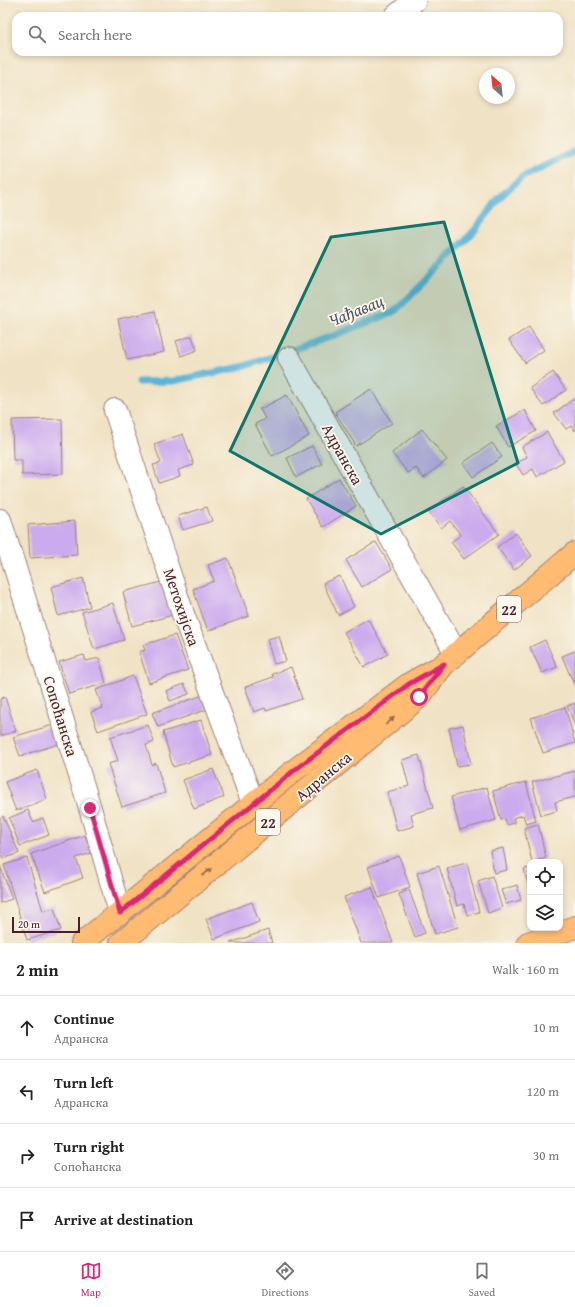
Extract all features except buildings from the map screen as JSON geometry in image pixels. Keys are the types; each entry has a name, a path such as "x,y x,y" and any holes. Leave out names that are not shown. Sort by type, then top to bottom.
{"main road":[{"name":"Адранска","path":"87,942 253,803 403,689 450,659 575,553"},
{"name":"Адранска","path":"121,943 419,697 450,659"},
{"path":"144,943 153,927 176,897"},
{"path":"528,943 575,927"}],"street":[{"path":"401,12 415,0"},
{"name":"Адранска","path":"289,358 450,659"},
{"name":"Метохијска","path":"115,410 183,614 253,803"},
{"name":"Сопоћанска","path":"0,520 90,808 120,913"}],"highlighted area":[{"path":"444,222 518,463 381,534 230,451 331,237"}],"waterway":[{"name":"Чађавац","path":"139,382 173,381 242,367 333,336 394,312 444,263 474,231 500,197 522,177 575,151"}],"route":[{"path":"90,808 120,913 296,769 409,684 444,664 419,697"}]}
